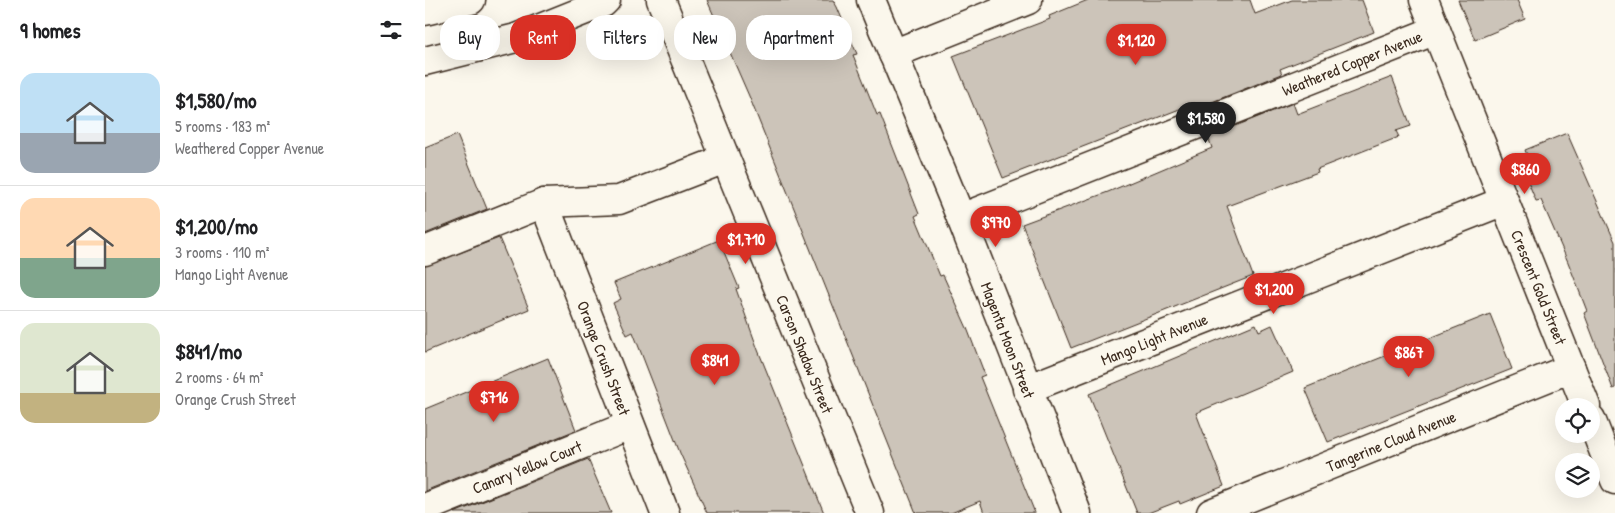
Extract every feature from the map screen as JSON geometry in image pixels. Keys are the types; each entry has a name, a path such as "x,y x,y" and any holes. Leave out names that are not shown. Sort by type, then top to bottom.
{"street":[{"path":"425,11 471,0"},
{"path":"425,61 516,38 603,3 606,0"},
{"name":"Carson Shadow Street","path":"661,0 870,513"},
{"name":"Magenta Moon Street","path":"871,0 961,218 1077,513"},
{"path":"893,54 1028,0"},
{"name":"Crescent Gold Street","path":"1424,0 1583,398"},
{"name":"Weathered Copper Avenue","path":"961,218 1436,30"},
{"path":"425,251 543,203 619,200 725,160"},
{"name":"Mango Light Avenue","path":"1027,389 1504,201"},
{"name":"Orange Crush Street","path":"543,203 665,513"},
{"name":"Tangerine Cloud Avenue","path":"1211,513 1571,368"},
{"name":"Canary Yellow Court","path":"425,508 630,425"},
{"path":"1600,442 1615,480"}],"building":[{"path":"707,0 833,0 840,15 746,15 746,60 852,60 852,42 857,54 853,55 877,115 880,114 919,214 915,216 940,276 943,275 967,328 985,375 980,377 1035,513 984,513 980,501 951,513 916,513 733,60 736,60 736,15 714,15"},
{"path":"1088,0 1250,0 1255,14 1292,0 1362,0 1374,32 1280,69 1282,74 1197,108 1195,103 1003,178 953,56 1050,19 1049,16"},
{"path":"1458,0 1517,0 1525,19 1475,40"},
{"path":"1392,77 1411,126 1396,131 1399,137 1317,169 1318,172 1227,206 1253,276 1071,348 1022,224 1108,192 1212,148 1208,137 1293,103 1297,114"},
{"path":"1567,133 1615,242 1615,388 1613,389 1584,313 1587,311 1568,262 1541,200 1536,201 1524,172 1532,168 1525,150"},
{"path":"457,135 487,209 425,234 425,148"},
{"path":"499,238 529,309 425,352 425,266"},
{"path":"719,240 739,288 736,289 758,350 824,513 707,513 680,453 633,332 627,335 613,303 621,299 614,283"},
{"path":"1490,314 1512,369 1328,442 1305,388"},
{"path":"1256,324 1259,331 1272,325 1293,372 1196,413 1224,486 1180,504 1179,501 1148,513 1137,513 1089,394"},
{"path":"548,358 576,430 425,491 425,409"},
{"path":"588,459 611,513 454,513"}]}
